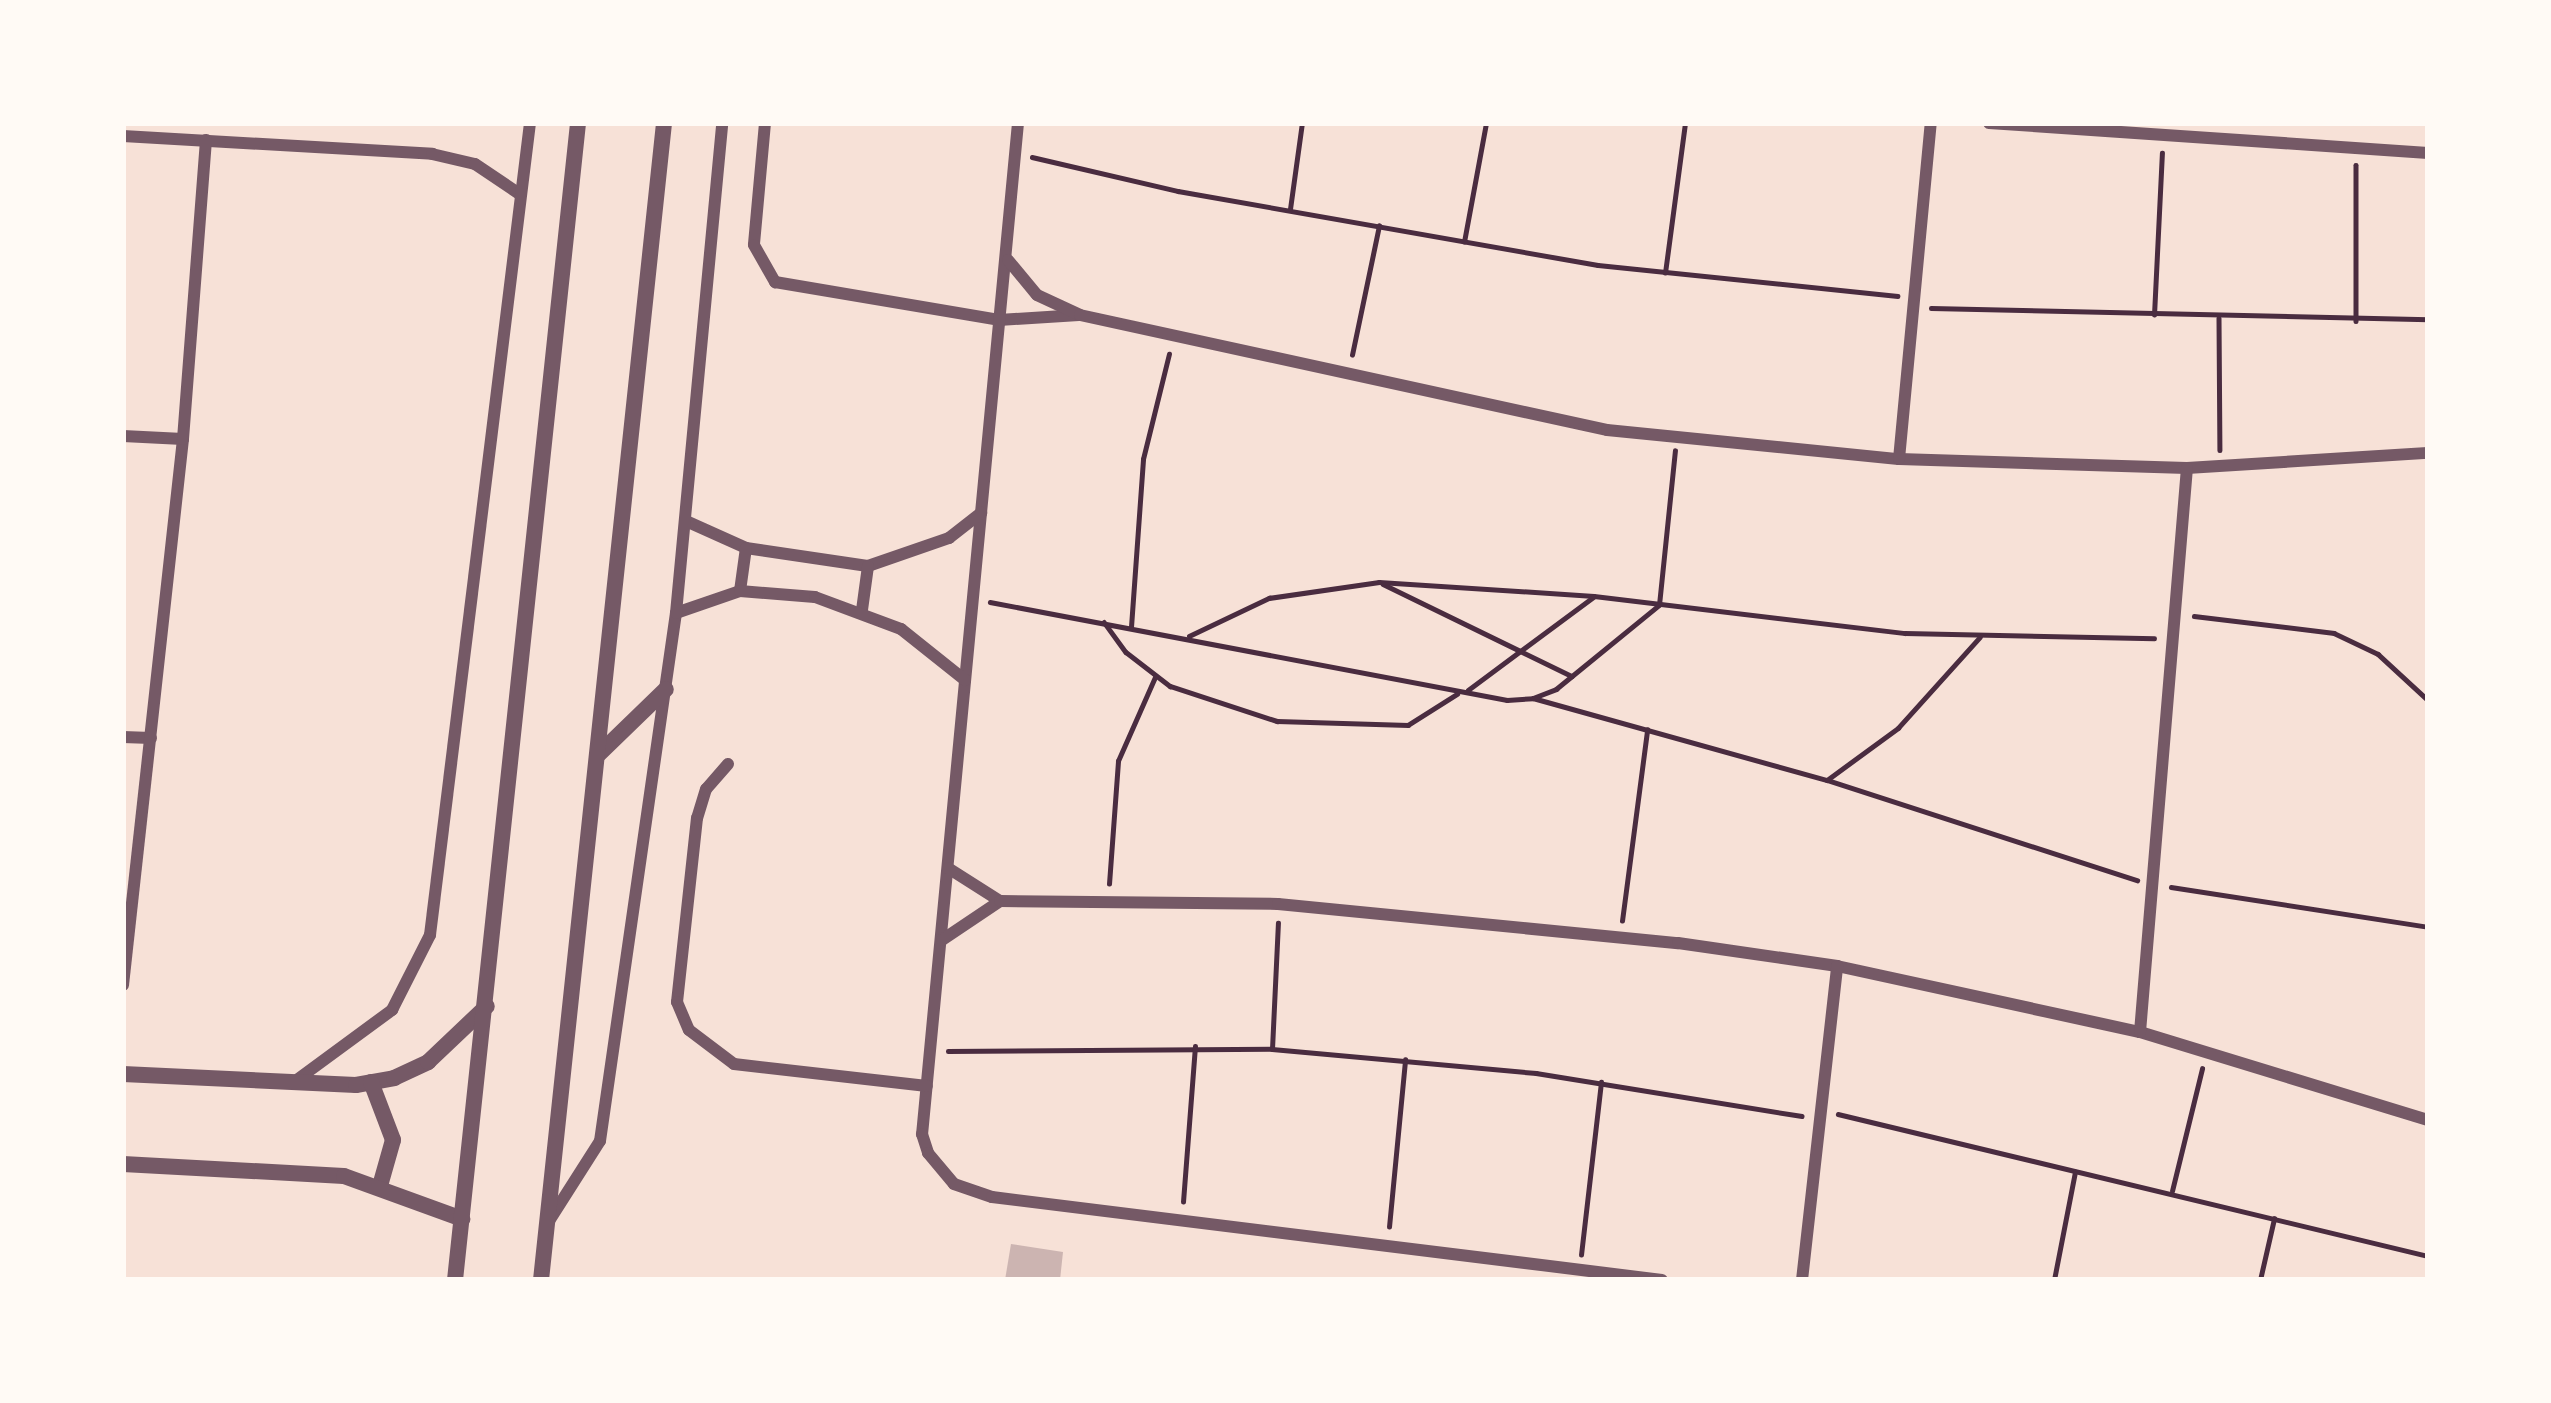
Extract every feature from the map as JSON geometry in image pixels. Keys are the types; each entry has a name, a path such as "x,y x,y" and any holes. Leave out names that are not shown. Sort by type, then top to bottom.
{"street":[{"path":"294,1082 392,1010 430,935 530,123"},
{"path":"455,1280 488,1005 578,123"},
{"path":"541,1280 664,123"},
{"path":"548,1222 600,1141 676,614 722,123"},
{"path":"765,123 754,245 775,282 999,320 1080,315"},
{"path":"1018,123 922,1134 954,1184 992,1197 1662,1280"},
{"path":"1899,459 1931,123"},
{"path":"1988,123 2428,153"},
{"path":"123,136 454,158 521,195"},
{"path":"123,986 183,439 206,140"},
{"path":"1006,254 1037,295 1080,315 1348,374 1676,438 1899,459 2187,468 2428,454"},
{"path":"123,436 183,439"},
{"path":"2140,1031 2187,468"},
{"path":"686,521 746,548 868,566 949,538 981,513"},
{"path":"740,591 746,548"},
{"path":"862,610 868,566"},
{"path":"676,614 740,591 862,610 938,652 965,680"},
{"path":"599,754 666,689"},
{"path":"123,736 151,738"},
{"path":"728,764 706,789 697,818 677,1002 689,1030 734,1064 927,1086"},
{"path":"948,868 1000,901 1278,904 1620,936 1837,966 2140,1031 2428,1120"},
{"path":"940,941 1000,901"},
{"path":"1802,1280 1837,966"},
{"path":"123,1074 371,1082 428,1062 488,1005"},
{"path":"371,1082 388,1109 393,1140 380,1186"},
{"path":"123,1164 344,1176 462,1219"}],"path":[{"path":"1290,209 1302,123"},
{"path":"1464,242 1486,123"},
{"path":"1665,273 1684,123"},
{"path":"2154,316 2162,135"},
{"path":"2356,148 2356,321"},
{"path":"1015,154 1464,242 1665,273 1914,303 2154,316 2428,319"},
{"path":"1348,374 1378,226"},
{"path":"2219,318 2220,466"},
{"path":"1131,627 1143,459 1174,335"},
{"path":"1533,698 1572,676 1659,605 1676,438"},
{"path":"1189,636 1269,598 1378,582 1594,596 1980,637 2173,638"},
{"path":"1378,582 1572,676"},
{"path":"1104,622 1154,677 1277,722 1408,725 1460,692 1482,686 1594,596"},
{"path":"973,598 1189,636 1460,692 1533,698 1827,780 2152,884 2428,927"},
{"path":"2175,614 2334,633 2378,654 2428,700"},
{"path":"1827,780 1898,728 1980,637"},
{"path":"1108,902 1118,761 1154,677"},
{"path":"1620,936 1647,730"},
{"path":"1273,1049 1278,904"},
{"path":"1181,1221 1196,1046"},
{"path":"930,1052 1196,1046 1273,1049 1601,1082 1820,1115 2172,1191 2428,1256"},
{"path":"2172,1191 2206,1052"},
{"path":"1387,1244 1405,1060"},
{"path":"1580,1268 1601,1082"},
{"path":"2054,1280 2075,1172"},
{"path":"2260,1280 2274,1219"}],"building":[{"path":"1011,1244 1063,1252 1060,1280 1005,1280"}]}
